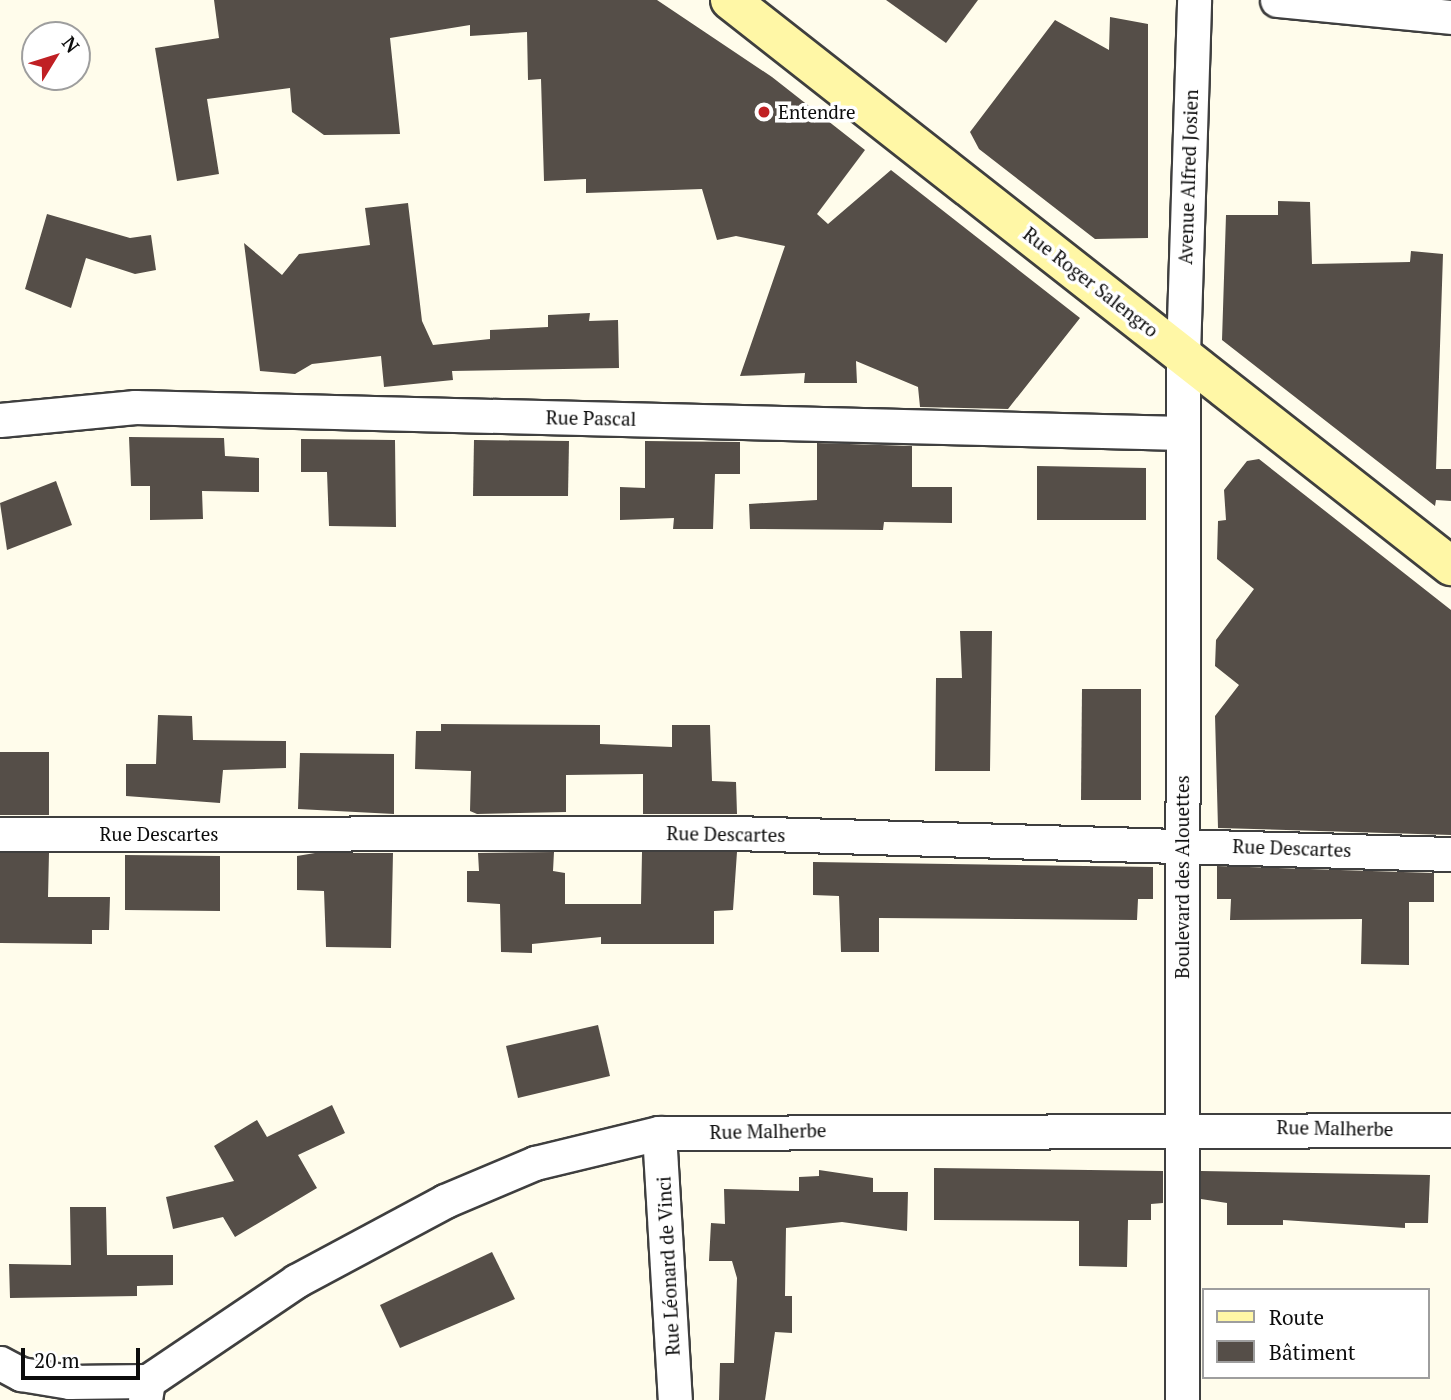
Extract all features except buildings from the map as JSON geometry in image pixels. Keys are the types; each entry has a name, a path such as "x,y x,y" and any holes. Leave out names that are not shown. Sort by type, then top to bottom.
{"street":[{"name":"Rue Roger Salengro","path":"730,0 1451,566"},
{"name":"Avenue Alfred Josien","path":"1183,354 1194,0"},
{"path":"1277,0 1451,17"},
{"name":"Boulevard des Alouettes","path":"1182,1400 1183,354"},
{"name":"Rue Pascal","path":"0,420 135,407 1183,433"},
{"name":"Rue Descartes","path":"0,834 734,833 1451,854"},
{"name":"Rue Malherbe","path":"147,1390 296,1281 445,1201 535,1163 659,1133 1183,1126 1451,1130"},
{"name":"Rue Léonard de Vinci","path":"659,1133 675,1400"},
{"path":"13,1379 147,1390"}],"place":[{"name":"Entendre","path":"764,112"}]}
